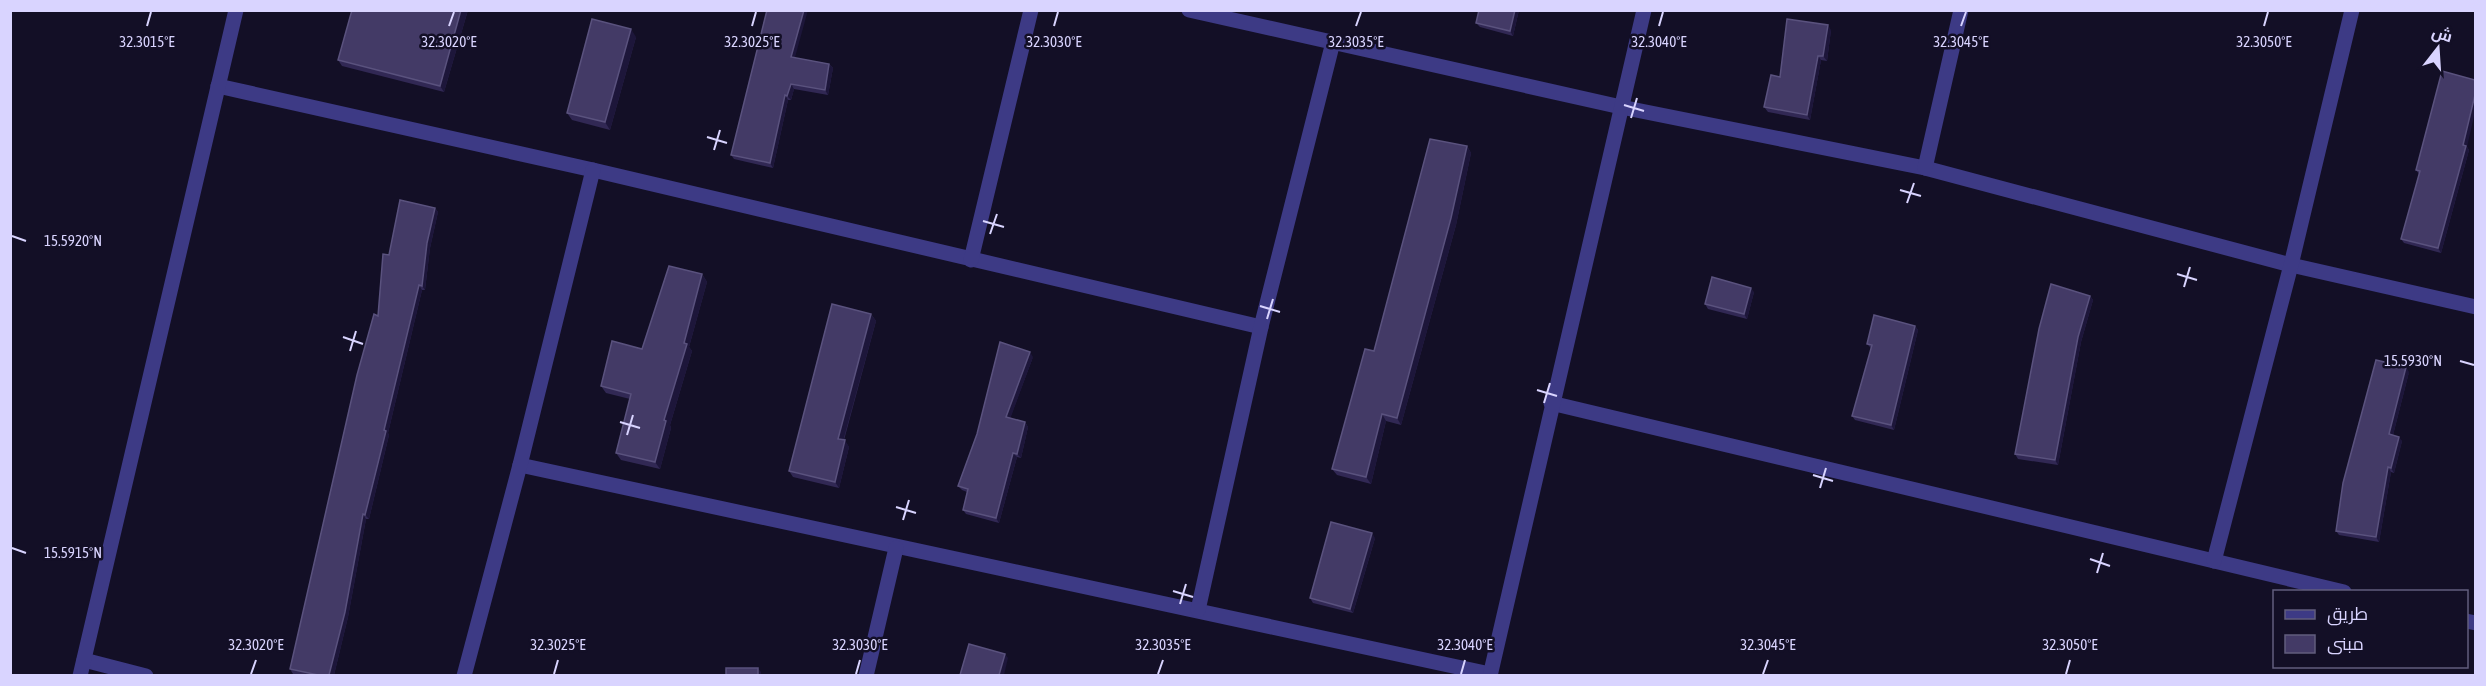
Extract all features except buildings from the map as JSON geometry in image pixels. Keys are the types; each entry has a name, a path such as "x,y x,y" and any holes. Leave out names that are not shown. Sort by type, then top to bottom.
{"street":[{"path":"80,675 236,10"},
{"path":"971,260 1031,10"},
{"path":"1189,10 1621,107 1925,168 2291,265 2475,307"},
{"path":"520,465 896,548 1198,609 1490,675 1551,403 1644,10"},
{"path":"1925,168 1961,10"},
{"path":"2214,561 2291,265 2352,10"},
{"path":"1198,609 1261,327 1333,42"},
{"path":"218,86 593,170 1261,327"},
{"path":"464,675 520,465 593,170"},
{"path":"1551,403 2340,590"},
{"path":"866,675 896,548"},
{"path":"84,660 146,675"}]}
